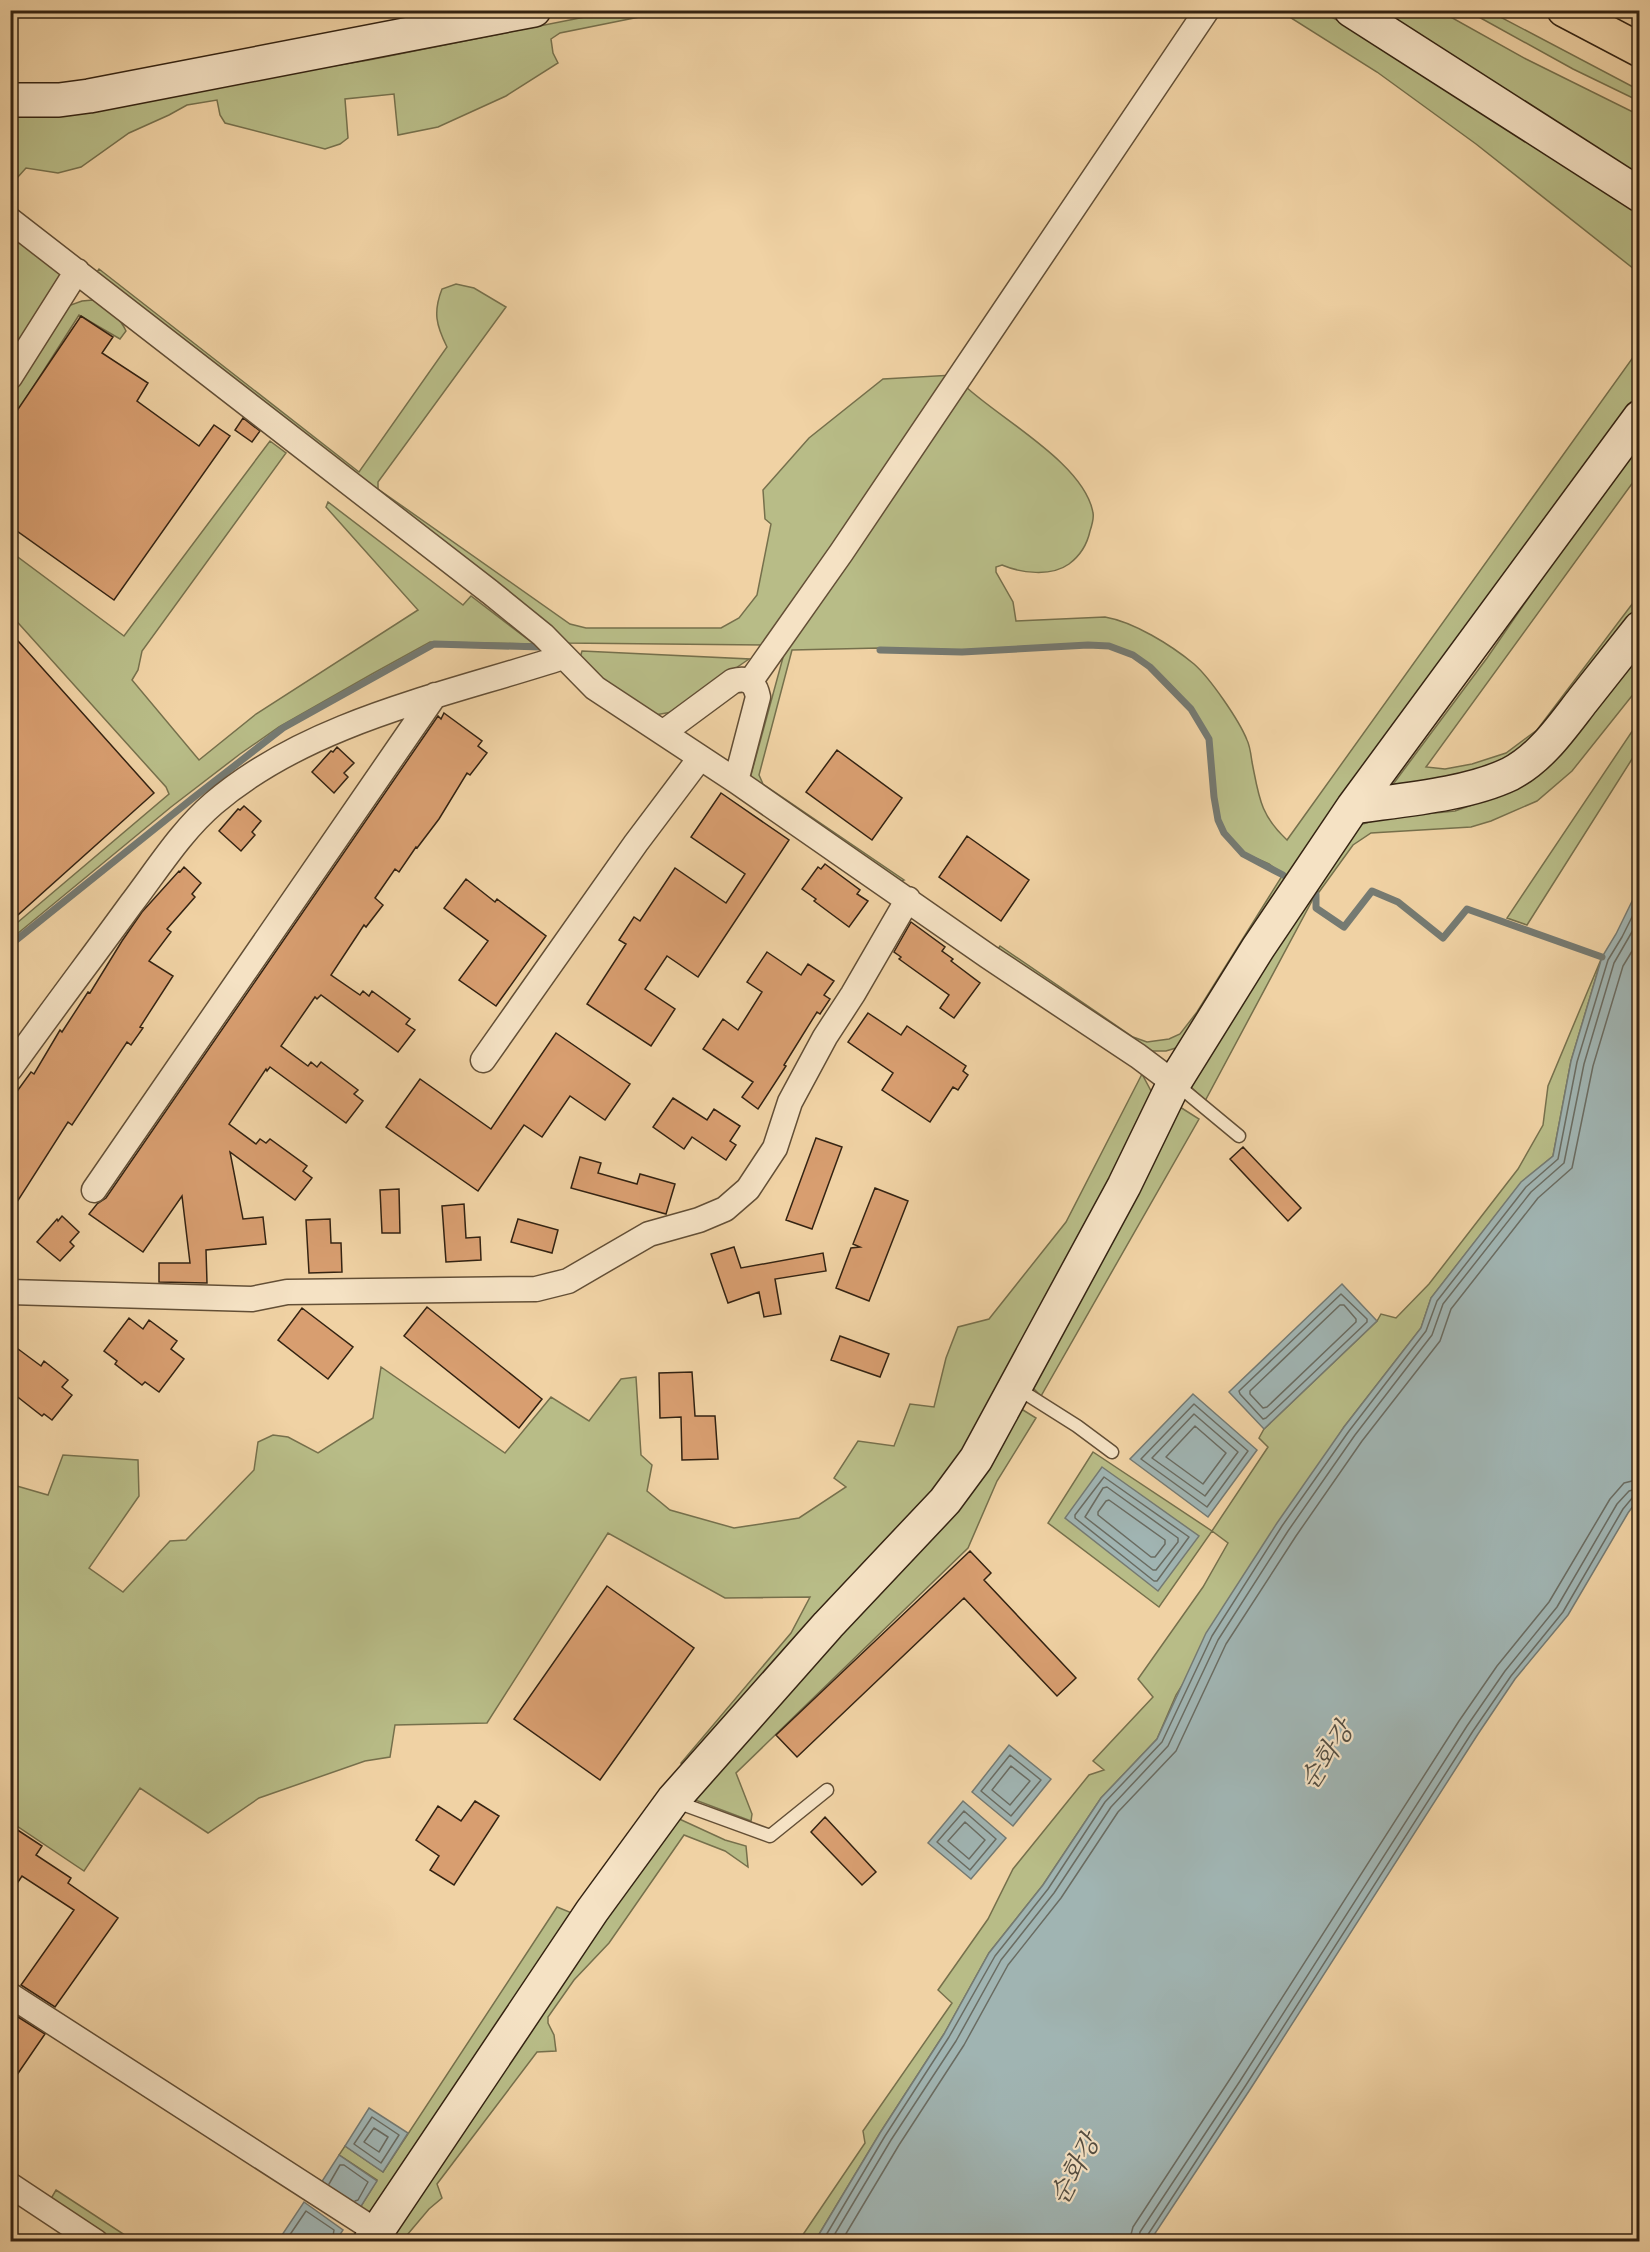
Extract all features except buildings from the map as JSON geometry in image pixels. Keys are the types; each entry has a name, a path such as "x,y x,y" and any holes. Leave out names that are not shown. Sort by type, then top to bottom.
{"highway":[{"path":"1564,10 1640,50"}],"street":[{"path":"10,100 59,100 96,95 534,10"},
{"path":"750,682 841,553 1207,10"},
{"path":"1351,10 1640,195"},
{"path":"10,220 490,592 543,635 595,688 736,781 1174,1083"},
{"path":"10,376 77,271"},
{"path":"10,1995 373,2236 592,1911 673,1800 828,1625 945,1501 976,1459 1124,1186 1174,1083 1264,938 1353,807 1640,417"},
{"path":"1353,807 1463,789 1510,774 1552,740 1640,628"},
{"path":"10,1069 184,834 214,803 250,776 315,740 435,695 563,657"},
{"path":"664,732 733,681 742,679 750,682 756,687 758,697 736,781"},
{"path":"94,1190 435,695"},
{"path":"483,1060 636,843 700,758"},
{"path":"10,1292 252,1299 286,1292 537,1289 568,1281 649,1234 699,1220 725,1209 748,1189 775,1148 790,1102 825,1037 853,994 908,899"},
{"path":"10,2185 96,2241"}],"lane":[{"path":"1174,1083 1239,1136"},
{"path":"1016,1388 1077,1426 1112,1452"},
{"path":"673,1800 770,1836 828,1790"}],"green space":[{"path":"615,11 669,11 560,33 551,39 553,53 558,63 506,96 438,127 398,135 394,94 345,99 348,138 340,144 325,149 225,123 220,115 217,100 187,105 129,133 81,167 58,173 26,168 17,178 11,178 10,115 369,60"},
{"path":"1280,11 1320,11 1358,31 1614,195 1639,214 1639,273 1476,144 1377,72"},
{"path":"1369,11 1440,11 1526,59 1639,115 1639,178"},
{"path":"1468,11 1489,11 1639,90 1639,101 1573,69"},
{"path":"11,235 63,276 11,370"},
{"path":"99,269 359,472 447,347 437,318 437,305 442,289 456,284 474,288 506,307 378,482 378,489 570,624 586,628 721,628 739,618 757,595 771,524 765,519 763,490 809,438 883,379 953,375 768,645 563,643 94,276"},
{"path":"93,300 112,313 126,331 120,339 79,315 11,422 10,396 65,307"},
{"path":"1639,349 1639,399 1179,1047 1166,1051 1139,1051 996,952 1000,946 1133,1037 1147,1042 1169,1039 1180,1034 1197,1012 1282,876 1285,876 1269,864 1244,853 1226,832 1220,820 1215,797 1210,739 1192,708 1170,684 1134,654 1110,645 1088,643 962,650 880,648 792,650 759,775 763,784 904,880 894,883 754,785 751,775 785,650 965,386 1058,460 1075,477 1087,495 1093,513 1083,549 1073,561 1062,568 1036,572 1002,565 996,567 996,572 1013,602 1016,621 1105,617 1152,635 1194,664 1216,689 1243,732 1250,748 1262,805 1271,822 1287,840"},
{"path":"1639,438 1639,474 1426,767 1445,769 1472,764 1506,753 1537,730 1639,595 1639,615 1515,763 1388,791 1487,658"},
{"path":"270,441 286,453 142,651 138,670 132,680 199,760 256,714 418,610 326,507 328,502 463,605 471,596 534,644 430,642 372,674 279,727 240,754 171,807 11,939 11,928 169,794 166,787 11,615 11,552 124,636"},
{"path":"582,651 749,659 672,712 655,715 604,687 580,658"},
{"path":"1639,654 1639,687 1572,771 1537,801 1471,827 1371,833 1353,845 1319,892 1310,883 1359,825 1384,818 1455,811 1503,794"},
{"path":"1639,721 1639,748 1527,925 1507,918"},
{"path":"1304,892 1313,899 1205,1101 1191,1087"},
{"path":"1602,957 1571,1061 1553,1156 1521,1183 1431,1298 1421,1328 1344,1427 1176,1695 1157,1739 1101,1798 1043,1885 989,1953 944,2034 880,2133 815,2241 798,2242 865,2143 863,2131 952,2003 938,1990 988,1919 1013,1869 1089,1775 1104,1770 1093,1761 1153,1697 1138,1679 1203,1587 1228,1543 1212,1531 1268,1447 1259,1438 1264,1429 1377,1321 1381,1314 1396,1318 1429,1284 1518,1169 1543,1125 1548,1086"},
{"path":"1142,1074 1151,1091 1150,1105 962,1451 927,1503 684,1769 681,1763 791,1633 810,1597 725,1598 608,1533 487,1723 395,1725 390,1757 365,1761 259,1798 208,1833 140,1788 84,1871 11,1822 10,1484 48,1495 63,1455 138,1460 139,1496 89,1568 123,1592 170,1541 186,1540 254,1470 258,1442 273,1435 288,1437 318,1453 373,1418 381,1367 505,1453 551,1397 589,1421 621,1379 636,1377 641,1455 652,1465 647,1491 670,1510 734,1528 799,1518 846,1487 834,1478 858,1441 894,1446 910,1404 934,1407 946,1358 958,1327 989,1319 1066,1222"},
{"path":"1180,1107 1199,1119 1041,1396 1031,1386"},
{"path":"1023,1410 1036,1418 997,1481 968,1548 736,1773 752,1814 751,1821 690,1798 1017,1412"},
{"path":"1093,1452 1212,1531 1159,1607 1048,1523"},
{"path":"675,1817 725,1840 746,1846 748,1867 725,1851 684,1835 609,1943 574,1980 548,2017 556,2051 537,2052 437,2184 442,2198 429,2209 402,2241 378,2242"},
{"path":"557,1907 572,1913 376,2210 365,2215 358,2211 377,2180 339,2155 345,2146 383,2172"},
{"path":"56,2190 134,2241 108,2241 49,2202"}],"water":[{"name":"순화강","path":"1639,887 1639,1498 1568,1615 1515,1679 1478,1734 1150,2241 815,2241 880,2133 944,2034 989,1953 1043,1885 1101,1798 1157,1739 1206,1633 1277,1523 1344,1427 1421,1328 1431,1298 1521,1182 1553,1156 1571,1061 1602,957"},
{"path":"1342,1284 1377,1321 1264,1429 1229,1392"},
{"path":"1193,1394 1257,1450 1208,1517 1130,1459"},
{"path":"1102,1467 1199,1536 1158,1591 1065,1518"},
{"path":"1009,1745 1051,1779 1013,1826 972,1792"},
{"path":"963,1801 1006,1838 971,1879 928,1843"},
{"path":"369,2108 408,2133 383,2172 345,2146"},
{"path":"339,2155 377,2181 358,2211 319,2186"},
{"path":"304,2202 343,2230 336,2241 278,2241"}],"waterway":[{"path":"10,945 283,728 434,644 541,647"},
{"path":"880,650 962,652 1088,645 1109,646 1133,655 1150,667 1191,709 1209,739 1214,797 1218,820 1224,833 1243,854 1283,875"},
{"path":"1310,889 1316,894 1316,908 1344,927 1372,891 1398,902 1443,938 1467,909 1602,957"}]}
